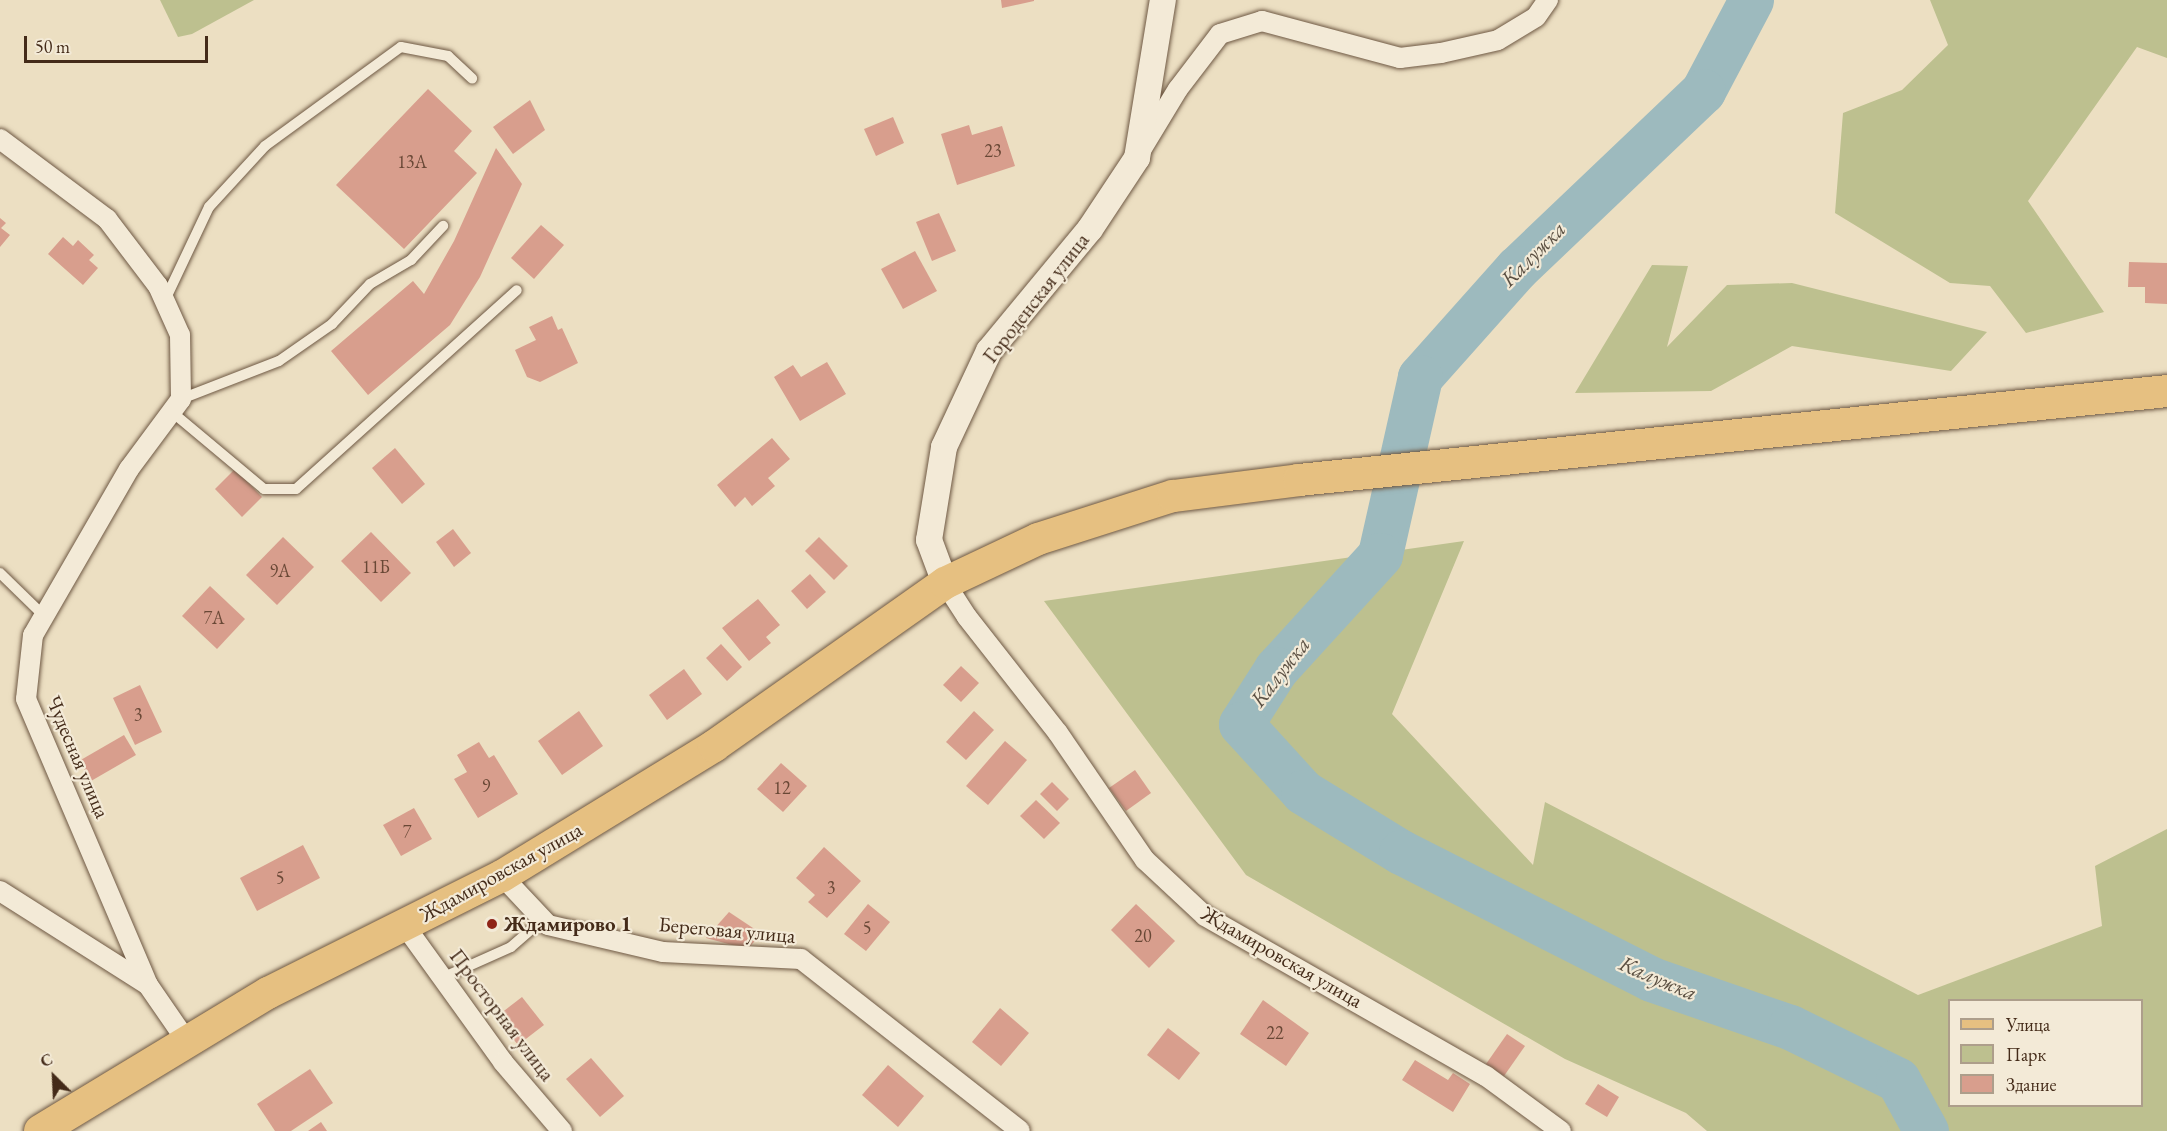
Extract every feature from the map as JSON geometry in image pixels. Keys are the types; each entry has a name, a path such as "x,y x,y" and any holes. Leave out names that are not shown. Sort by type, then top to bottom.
{"main road":[{"name":"Ждамировская улица","path":"40,1131 186,1040 268,993 502,876 714,746 945,583 1038,539 1173,496 1299,480 2167,391"}],"street":[{"name":"Городенская улица","path":"1137,158 1163,0"},
{"name":"Городенская улица","path":"945,583 929,540 944,447 989,351 1090,229 1137,158 1178,89 1220,34 1262,21 1400,58 1441,53 1498,40 1536,17 1548,0"},
{"path":"0,139 107,219 126,240 165,300 180,335 177,405"},
{"name":"Чудесная улица","path":"148,985 26,699 33,635 129,468 177,405"},
{"name":"Ждамировская улица","path":"945,583 967,617 1058,733 1144,860 1204,916 1476,1070 1561,1131"},
{"name":"Береговая улица","path":"502,876 548,925 663,952 801,959 1020,1131"},
{"path":"0,891 148,985 186,1040"},
{"name":"Просторная улица","path":"405,926 444,977 503,1062 562,1131"}],"lane":[{"path":"165,300 209,207 265,146 401,47 448,56 472,78"},
{"path":"443,226 411,260 370,284 332,324 279,361 177,405 264,489 296,489 517,290"},
{"path":"0,573 44,616"},
{"path":"444,977 511,947 543,919"}],"green space":[{"path":"160,0 254,0 192,34 178,37"},
{"path":"1930,0 2167,0 2167,58 2137,47 2028,201 2104,312 2026,333 1990,286 1950,283 1835,213 1843,113 1902,90 1948,45"},
{"path":"1652,265 1688,266 1667,347 1727,285 1792,283 1987,332 1951,371 1792,346 1711,391 1575,393"},
{"path":"1464,541 1392,714 1533,865 1545,802 1918,995 2102,926 2095,866 2167,829 2167,1131 1707,1131 1686,1113 1565,1059 1246,875 1044,601"}],"building":[{"path":"1001,0 1034,0 1034,1 1002,8"},
{"path":"428,89 472,131 454,151 477,173 404,249 336,185"},
{"path":"530,100 545,130 513,154 493,127"},
{"path":"893,117 904,143 876,156 864,129"},
{"path":"969,125 972,135 1002,126 1015,166 957,185 941,134"},
{"path":"496,148 522,184 480,277 450,325 368,395 331,351 413,281 424,294 454,241"},
{"path":"939,213 956,251 932,261 916,222"},
{"path":"0,218 6,223 1,228 10,235 0,247"},
{"path":"541,225 564,245 534,279 511,258"},
{"path":"63,237 73,246 78,240 94,255 89,260 98,268 83,285 48,254"},
{"path":"915,251 937,291 903,309 881,269"},
{"path":"2129,262 2167,263 2167,304 2145,303 2145,287 2128,287"},
{"path":"552,316 558,330 562,328 578,363 540,382 527,377 515,350 536,340 529,327"},
{"path":"827,362 846,394 800,421 774,377 793,365 801,377"},
{"path":"772,438 790,459 768,478 775,486 752,506 745,497 735,507 717,485"},
{"path":"395,448 425,484 402,504 372,468"},
{"path":"235,469 262,497 242,517 215,489"},
{"path":"453,529 471,553 454,567 436,542"},
{"path":"371,532 411,573 381,602 341,561"},
{"path":"283,537 314,567 277,605 246,575"},
{"path":"819,537 848,566 834,580 805,551"},
{"path":"810,574 826,592 807,609 791,591"},
{"path":"210,586 245,619 217,649 182,616"},
{"path":"758,599 780,625 766,637 771,643 749,661 722,628"},
{"path":"721,644 742,667 727,681 706,658"},
{"path":"961,666 979,683 961,702 943,685"},
{"path":"684,669 702,694 667,720 649,695"},
{"path":"140,685 162,732 135,745 113,698"},
{"path":"579,711 603,746 562,775 538,741"},
{"path":"974,711 994,730 966,760 946,742"},
{"path":"124,735 136,755 91,781 79,761"},
{"path":"1005,741 1027,760 988,805 966,786"},
{"path":"479,742 489,758 494,755 518,794 478,818 454,779 467,772 457,755"},
{"path":"781,763 807,786 783,812 757,789"},
{"path":"1135,770 1151,793 1126,811 1109,788"},
{"path":"1052,782 1069,799 1057,811 1040,794"},
{"path":"1036,800 1060,823 1044,839 1020,816"},
{"path":"414,808 432,839 401,856 383,825"},
{"path":"303,845 320,878 257,911 240,878"},
{"path":"824,847 861,881 827,918 808,902 815,895 796,878"},
{"path":"868,904 890,922 866,951 844,934"},
{"path":"1136,904 1175,941 1149,968 1111,930"},
{"path":"729,912 762,934 747,949 706,938"},
{"path":"522,997 544,1025 518,1045 496,1017"},
{"path":"1263,1000 1309,1033 1286,1066 1240,1034"},
{"path":"1000,1008 1029,1033 1001,1066 972,1042"},
{"path":"1168,1028 1200,1053 1179,1080 1147,1055"},
{"path":"1507,1034 1525,1046 1504,1076 1486,1064"},
{"path":"591,1058 624,1096 600,1117 566,1079"},
{"path":"1415,1060 1448,1080 1453,1073 1470,1084 1453,1112 1402,1080"},
{"path":"888,1065 924,1096 898,1127 862,1095"},
{"path":"310,1069 333,1103 291,1131 275,1131 257,1104"},
{"path":"1598,1084 1619,1097 1607,1117 1585,1104"},
{"path":"321,1122 327,1131 308,1131"}],"waterway":[{"name":"Калужка","path":"1751,0 1703,91 1517,268 1420,377 1380,555 1276,669 1241,724 1303,792 1401,852 1651,979 1790,1027 1898,1080 1926,1131"}],"place":[{"name":"Ждамирово 1","path":"492,924"}]}
